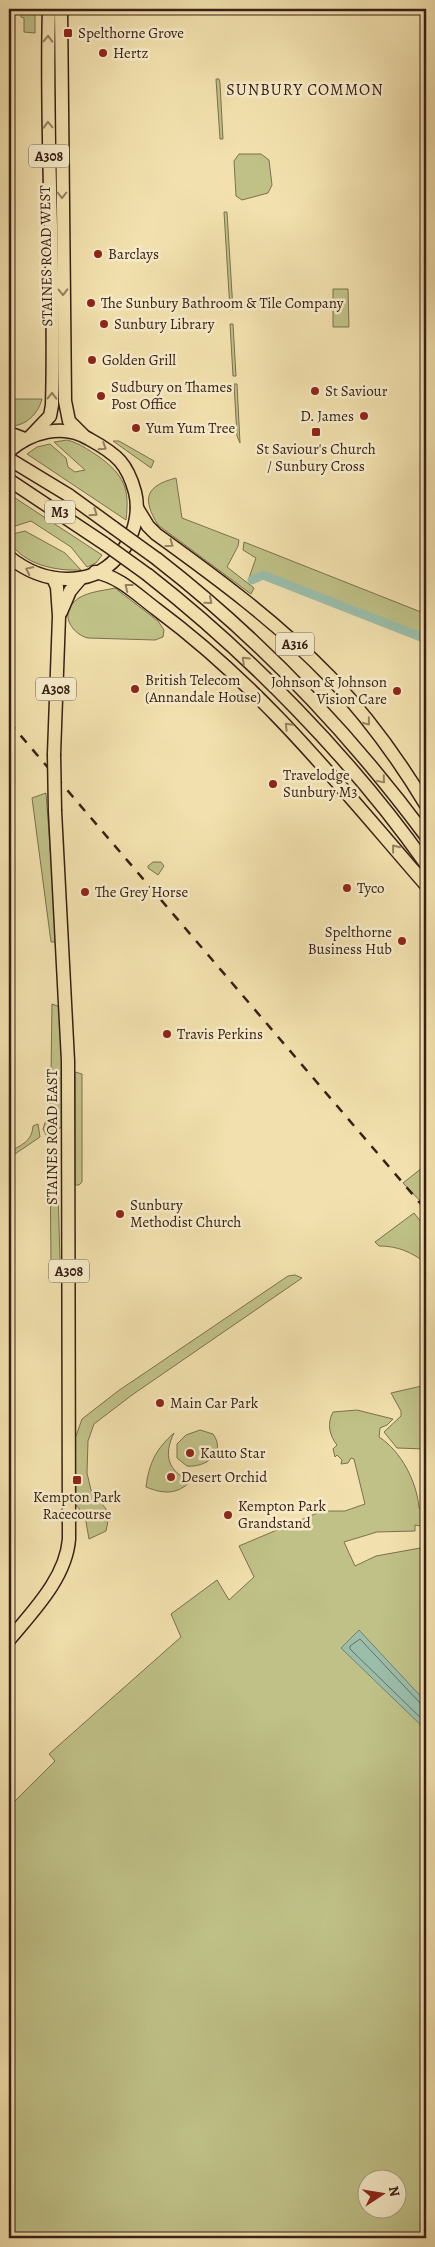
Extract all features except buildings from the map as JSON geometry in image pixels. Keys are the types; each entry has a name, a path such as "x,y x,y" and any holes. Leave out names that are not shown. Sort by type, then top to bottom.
{"highway":[{"name":"A308","path":"28,438 50,416 52,405 57,244 47,86 49,9"},
{"name":"STAINES ROAD WEST","path":"61,9 57,244 65,401 69,421 84,436"},
{"path":"9,451 28,438 52,431 69,430 84,436 120,461 132,480 137,508 134,531 124,549 112,562 81,578 53,578 36,574 9,557"},
{"path":"9,433 28,438"},
{"name":"M3","path":"9,459 114,528 157,559 224,613 286,671 401,802 426,836"},
{"name":"M3","path":"11,481 148,575 211,628 274,686 374,797 426,864"},
{"name":"A316","path":"137,508 148,526 156,534 252,606 330,678 370,725 426,805"},
{"path":"95,572 116,578 180,625 251,687 332,773 426,885"},
{"name":"STAINES ROAD EAST","path":"9,1640 57,1576 66,1556 69,1539 68,1061 55,811 54,754 59,616 57,587 53,578"},
{"name":"STAINES ROAD EAST","path":"59,616 70,591 81,578"},
{"path":"158,610 167,623"}],"green space":[{"path":"21,9 35,9 35,33 24,32 24,18 21,17"},
{"path":"216,79 219,79 220,83 223,139 220,139"},
{"path":"239,154 261,154 269,160 272,185 268,193 242,200 236,196 234,161"},
{"path":"224,212 227,212 233,310 230,310"},
{"path":"333,289 348,289 349,327 333,327"},
{"path":"230,324 233,324 236,376 233,376"},
{"path":"234,384 237,384 240,443 237,436"},
{"path":"9,399 42,399 38,410 30,418 21,424 10,426"},
{"path":"67,440 98,456 119,476 126,491 126,520 27,454 37,447 50,444 66,458 68,467 75,472 85,470 54,442"},
{"path":"113,441 119,441 154,461 151,468"},
{"path":"176,478 182,518 239,540 238,546 227,567 254,588 251,594 158,525 150,508 149,495 158,485"},
{"path":"9,494 102,555 96,563 87,567 71,547 31,521 9,528"},
{"path":"25,531 65,553 81,570 51,568 23,556 9,541 9,535"},
{"path":"244,542 426,614 426,639 263,575 252,580 249,578 256,558 243,550"},
{"path":"115,588 158,621 164,630 163,637 155,640 88,638 73,629 68,619 68,613 74,602 82,596"},
{"path":"46,793 57,942 51,942 32,798"},
{"path":"153,862 161,862 164,866 158,875 148,868"},
{"path":"52,1004 60,1007 64,1126 46,1135 43,1129 49,1112 50,1101 46,1083 51,1073"},
{"path":"75,1072 82,1074 82,1182 79,1185 75,1185"},
{"path":"38,1124 40,1137 9,1158 9,1152 22,1145 31,1136 33,1126"},
{"path":"50,1151 56,1152 57,1156 60,1260 51,1266"},
{"path":"422,1168 426,1171 426,1207 403,1183"},
{"path":"414,1213 426,1228 426,1263 404,1250 379,1246 375,1242"},
{"path":"295,1275 302,1278 132,1395 94,1424 88,1441 87,1473 91,1490 106,1509 108,1521 106,1531 89,1539 85,1516 76,1505 75,1439 82,1419 118,1391 288,1276"},
{"path":"426,1385 426,1449 397,1448 384,1432 401,1416 401,1411 391,1393"},
{"path":"357,1410 393,1419 387,1425 380,1428 379,1437 401,1459 415,1488 419,1508 426,1508 426,1527 415,1525 415,1531 377,1532 344,1542 355,1566 376,1556 426,1547 426,2238 9,2238 9,1807 55,1761 49,1754 181,1637 171,1614 217,1580 229,1600 254,1577 239,1546 322,1511 345,1511 365,1504 354,1459 351,1458 348,1463 341,1464 342,1460 337,1455 335,1457 333,1449 337,1445 331,1433 331,1416 333,1412"},
{"path":"200,1430 213,1434 217,1441 216,1453 201,1465 187,1466 177,1458 177,1444 186,1435"},
{"path":"174,1433 168,1455 170,1462 177,1473 191,1481 186,1486 170,1492 146,1487 154,1457 162,1445"}],"water":[{"path":"359,1630 426,1702 426,1730 341,1648"}],"waterway":[{"path":"252,580 263,575 426,639"}],"railway":[{"path":"9,722 426,1210"}],"place":[{"name":"Spelthorne Grove","path":"68,33"},
{"name":"Hertz","path":"103,53"},
{"name":"Barclays","path":"98,254"},
{"name":"The Sunbury Bathroom & Tile Company","path":"91,303"},
{"name":"Sunbury Library","path":"104,324"},
{"name":"Golden Grill","path":"92,360"},
{"name":"St Saviour","path":"315,391"},
{"name":"Sudbury on Thames Post Office","path":"101,396"},
{"name":"D. James","path":"364,416"},
{"name":"Yum Yum Tree","path":"136,428"},
{"name":"St Saviour's Church / Sunbury Cross","path":"316,432"},
{"name":"British Telecom (Annandale House)","path":"135,689"},
{"name":"Johnson & Johnson Vision Care","path":"397,691"},
{"name":"Travelodge Sunbury M3","path":"273,784"},
{"name":"Tyco","path":"347,888"},
{"name":"The Grey Horse","path":"85,892"},
{"name":"Spelthorne Business Hub","path":"402,941"},
{"name":"Travis Perkins","path":"167,1034"},
{"name":"Sunbury Methodist Church","path":"120,1214"},
{"name":"Main Car Park","path":"160,1403"},
{"name":"Kauto Star","path":"190,1453"},
{"name":"Desert Orchid","path":"171,1477"},
{"name":"Kempton Park Racecourse","path":"77,1480"},
{"name":"Kempton Park Grandstand","path":"228,1515"}],"district":[{"name":"SUNBURY COMMON","path":"305,89"}]}
